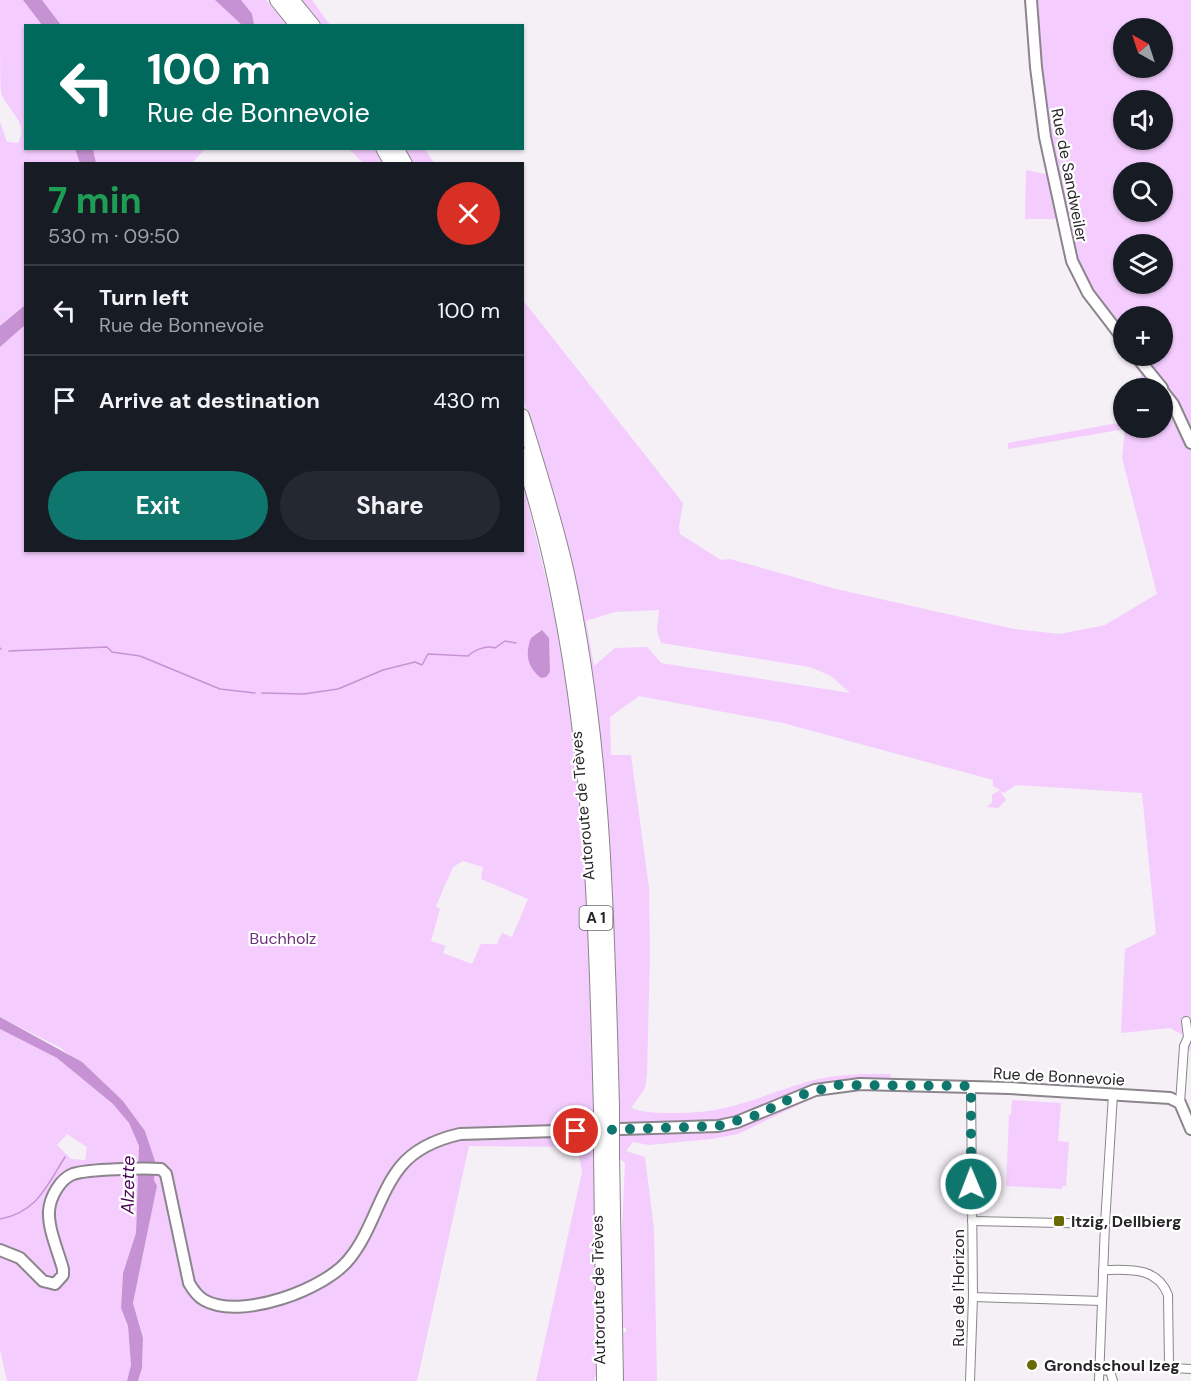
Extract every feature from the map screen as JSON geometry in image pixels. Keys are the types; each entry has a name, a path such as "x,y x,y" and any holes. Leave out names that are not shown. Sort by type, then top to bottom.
{"highway":[{"path":"277,0 296,24"},
{"path":"292,0 311,24"},
{"name":"Autoroute de Trèves","path":"524,424 560,571 586,724 607,908 604,1381"},
{"name":"Autoroute de Trèves","path":"524,461 560,571"},
{"name":"Autoroute de Trèves","path":"606,1154 616,1381"}],"main road":[{"name":"Rue de Sandweiler","path":"1031,0 1036,67 1045,137 1072,261 1088,293 1113,326"},
{"path":"1144,366 1153,378"},
{"path":"1173,404 1191,442"},
{"name":"Rue de Bonnevoie","path":"0,1250 20,1258 44,1281 55,1284 63,1275 49,1212 57,1189 73,1174 160,1169 166,1174 189,1283 195,1293 205,1301 253,1305 320,1283 337,1272 351,1258 400,1167 423,1147 460,1134 718,1126 737,1122 805,1093 838,1085 971,1086 1170,1098 1180,1103"},
{"path":"1180,1103 1191,1129"}],"street":[{"path":"1180,1103 1184,1046 1188,1037 1186,1021"},
{"name":"Rue de l'Horizon","path":"969,1381 973,1297 971,1086"},
{"path":"1099,1381 1113,1094"},
{"path":"972,1221 1105,1224"},
{"path":"1103,1270 1139,1270 1155,1275 1164,1285 1168,1295 1169,1365 1172,1368 1191,1369"},
{"path":"973,1297 1102,1301"},
{"path":"1099,1370 1110,1371 1113,1381"}],"green space":[{"path":"0,0 23,0 41,24 24,24 24,150 75,150 80,162 24,162 24,306 0,326 0,122 7,142 18,143 21,136 19,123 1,93"},
{"path":"42,0 266,0 287,24 60,24"},
{"path":"301,0 312,0 329,24 319,24"},
{"name":"Buchholz","path":"1033,0 1191,0 1191,1050 1185,1049 1187,1037 1170,1028 1121,1033 1125,949 1156,934 1142,793 1016,785 1004,793 1000,791 1006,800 998,808 987,807 992,802 992,795 1000,790 993,786 993,780 783,723 639,696 610,717 611,755 631,755 649,888 647,1075 645,1088 631,1108 661,1113 712,1110 729,1107 814,1080 842,1075 891,1074 888,1089 823,1093 738,1134 649,1145 633,1142 626,1151 645,1157 654,1229 657,1381 624,1381 623,1333 626,1332 626,1328 623,1327 621,1251 625,1163 618,1158 617,1048 607,829 597,719 573,725 581,806 590,967 595,1210 596,1372 594,1381 536,1381 582,1172 578,1151 572,1147 469,1146 417,1381 138,1381 142,1368 143,1338 133,1303 157,1186 154,1180 155,1161 145,1131 123,1101 61,1048 0,1017 0,347 24,326 24,552 524,552 524,487 556,621 581,618 558,507 524,400 524,302 683,503 680,534 721,560 730,559 836,589 1014,629 1060,634 1105,625 1157,594 1122,458 1124,438 1173,438 1173,378 1140,378 1143,371 1142,366 1173,366 1173,306 1113,306 1113,323 1078,269 1045,119","holes":["659,610 657,631 661,643 810,667 831,676 850,693 661,663 647,647 615,648 594,666 586,621 615,612","463,861 483,867 481,879 528,899 512,937 502,933 497,944 481,944 472,964 443,953 446,946 431,941 440,909 436,906 453,867"]},
{"path":"93,150 204,150 193,162 96,162"},
{"path":"350,150 375,150 382,162 362,162"},
{"path":"405,150 426,150 433,162 412,162"},
{"path":"1026,170 1049,175 1058,215 1054,219 1025,219"},
{"path":"1113,424 1113,431 1008,449 1008,443"},
{"path":"0,1029 57,1058 113,1104 129,1123 139,1146 136,1233 123,1273 121,1307 128,1326 131,1365 127,1381 7,1381 0,1349","holes":["67,1134 87,1147 85,1160 71,1159 57,1145"]},
{"path":"1012,1100 1061,1103 1058,1141 1069,1142 1066,1186 1062,1189 1006,1186 1009,1115"}],"shaded area":[{"path":"23,0 42,0 60,24 41,24"},
{"path":"215,0 241,0 252,14 254,24 241,24"},
{"path":"75,150 93,150 96,162 80,162"},
{"path":"24,306 24,326 0,347 0,326"},
{"path":"542,630 549,638 550,672 546,677 541,678 530,665 528,649 531,638"},
{"name":"Alzette","path":"0,1017 82,1062 123,1101 145,1131 155,1161 154,1180 157,1186 133,1303 143,1338 142,1368 138,1381 127,1381 131,1365 128,1326 121,1308 123,1273 136,1233 139,1146 129,1123 113,1104 57,1058 0,1029"}],"waterway":[{"path":"262,693 304,694 338,689 383,670 415,662 422,665 428,654 468,656 480,649 495,648 505,641 516,643"},
{"path":"9,651 107,647 112,652 140,656 220,689 255,693"},
{"path":"0,1219 13,1216 32,1204 46,1188 65,1157"}],"place":[{"name":"Itzig, Dellbierg","path":"1059,1221"},
{"name":"Grondschoul Izeg","path":"1032,1365"}],"route":[{"path":"576,1131 718,1126 757,1115 794,1097 838,1085 971,1086 971,1184"}]}
